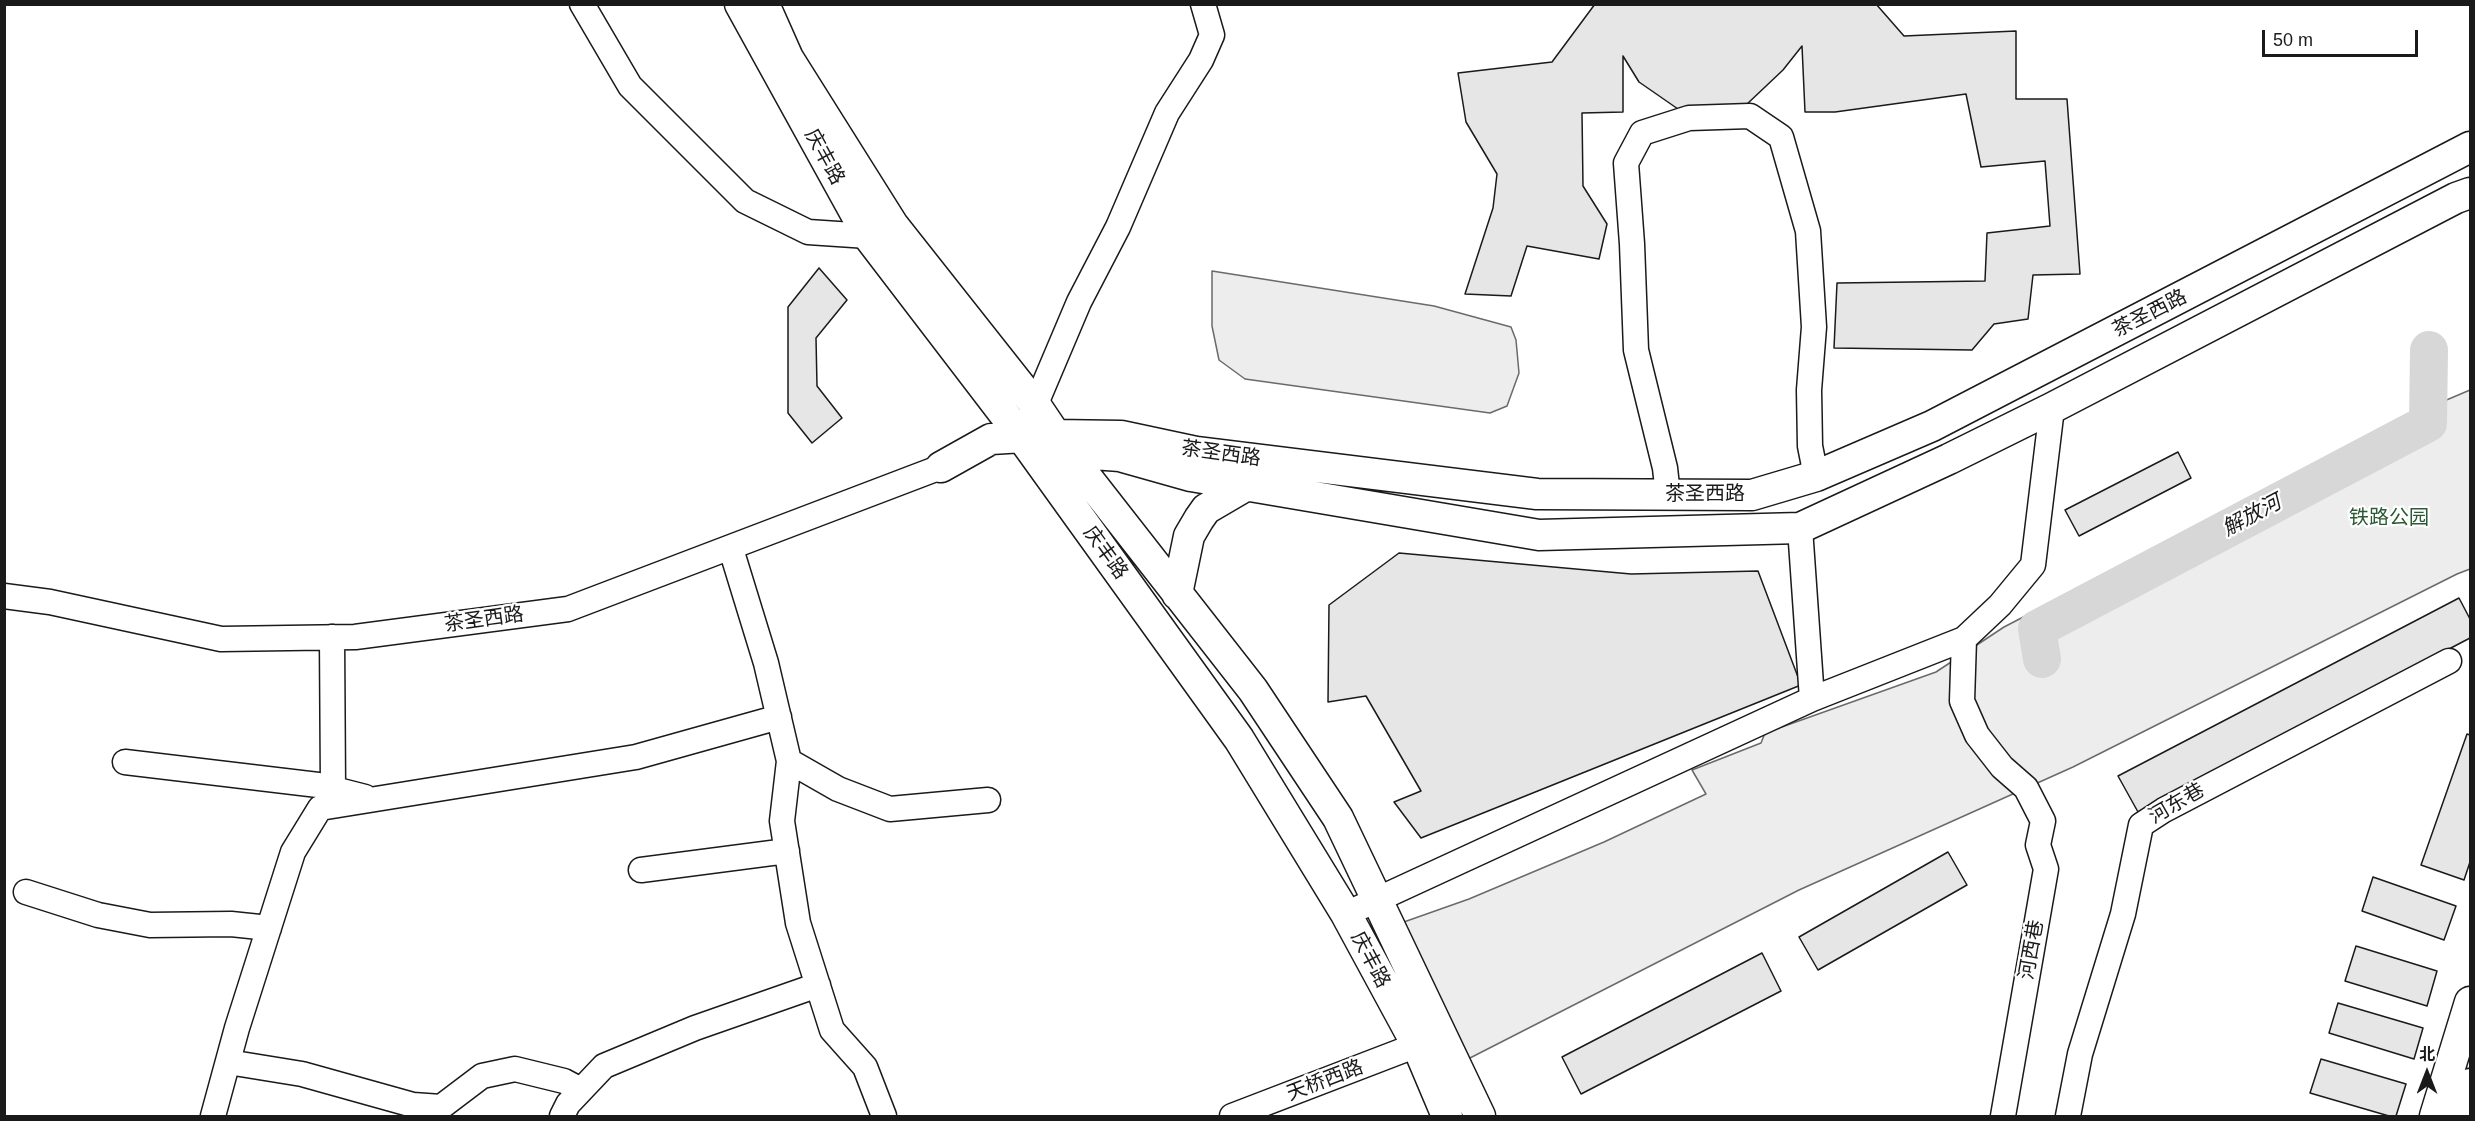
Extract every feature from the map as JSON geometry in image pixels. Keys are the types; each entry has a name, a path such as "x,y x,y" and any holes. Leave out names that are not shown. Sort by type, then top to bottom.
{"main road":[{"name":"庆丰路","path":"740,4 868,236 1026,444 1239,739 1346,914 1417,1046 1447,1116"},
{"path":"764,4 788,58 893,225 1036,406 1061,443 1253,690 1338,818 1480,1116"},
{"name":"茶圣西路","path":"941,467 991,439 1026,444 1061,443 1121,436 1196,452 1537,494 1752,495 1816,476 1932,426 2470,147"},
{"name":"茶圣西路","path":"1061,443 1120,456 1191,476 1539,535 1800,528 2052,408 2456,198 2470,193"},
{"path":"1178,594 1189,536 1199,519 1206,509 1247,485"},
{"path":"2435,1116 2470,1002"},
{"path":"2460,1116 2470,1084"}],"street":[{"path":"582,4 630,86 745,201 808,232 868,236"},
{"path":"1026,444 1036,406 1079,302 1118,227 1167,113 1200,60 1212,35 1203,4"},
{"path":"1668,495 1665,468 1636,350 1626,163 1642,133 1689,118 1750,116 1781,137 1808,231 1814,327 1809,390 1810,447 1816,476"},
{"path":"1346,914 1812,699 1964,639 2000,605 2032,565 2052,408"},
{"name":"茶圣西路","path":"4,596 50,602 221,639 355,637 568,609 731,549 941,467"},
{"path":"1800,528 1812,699"},
{"path":"731,549 766,663 789,761 782,821 798,922 832,1030 865,1067 882,1116"},
{"path":"332,637 333,789"},
{"name":"河西巷","path":"1964,639 1962,701 1977,735 2001,767 2026,788 2043,821 2038,846 2046,869 2003,1116"},
{"name":"河东巷","path":"2068,1116 2080,1054 2123,914 2140,825 2164,810 2449,661"},
{"path":"213,1116 293,852 320,808 636,757 778,717"},
{"path":"789,761 838,789 890,809 988,800"},
{"path":"124,762 318,785 373,799"},
{"path":"641,870 787,851"},
{"path":"26,892 98,915 150,925 231,924 269,928"},
{"path":"562,1116 568,1104 604,1066 695,1028 818,985"},
{"name":"天桥西路","path":"1232,1116 1417,1046"},
{"path":"228,1062 302,1074 413,1105 441,1107 482,1076 515,1069 564,1081 581,1090"}],"shaded area":[{"path":"1212,271 1434,306 1511,327 1516,340 1519,373 1507,406 1490,413 1245,379 1219,360 1212,326"},
{"name":"铁路公园","path":"2470,390 2470,569 2073,767 1799,890 1468,1059 1401,923 1469,899 1604,842 1706,794 1692,770 1761,743 1765,733 1936,672 2004,627 2430,407"}],"building":[{"path":"1595,4 1876,4 1904,36 2016,31 2016,99 2067,99 2080,274 2033,275 2028,319 1994,324 1972,350 1834,348 1837,283 1985,281 1987,233 2050,226 2045,161 1981,167 1966,94 1835,112 1805,112 1802,46 1783,70 1746,105 1678,109 1639,82 1623,56 1623,112 1582,113 1583,186 1607,224 1599,259 1527,246 1511,296 1465,294 1493,208 1497,174 1466,122 1458,73 1552,62"},
{"path":"819,268 847,300 816,338 817,386 842,418 812,443 788,413 788,307"},
{"path":"2178,452 2191,478 2079,536 2065,510"},
{"path":"1399,553 1631,574 1758,571 1801,685 1421,838 1394,802 1421,791 1366,696 1328,702 1329,605"},
{"path":"2459,598 2470,619 2470,638 2138,812 2118,776"},
{"path":"2467,734 2470,735 2470,862 2464,880 2421,865"},
{"path":"1948,852 1967,885 1818,970 1799,937"},
{"path":"2373,877 2456,906 2444,940 2362,911"},
{"path":"2356,946 2437,971 2427,1006 2345,981"},
{"path":"1762,953 1781,991 1581,1094 1562,1057"},
{"path":"2338,1003 2423,1028 2414,1059 2329,1033"},
{"path":"2321,1059 2406,1084 2396,1116 2389,1116 2310,1093"}],"waterway":[{"name":"解放河","path":"2042,659 2037,629 2428,423 2429,350"}]}
